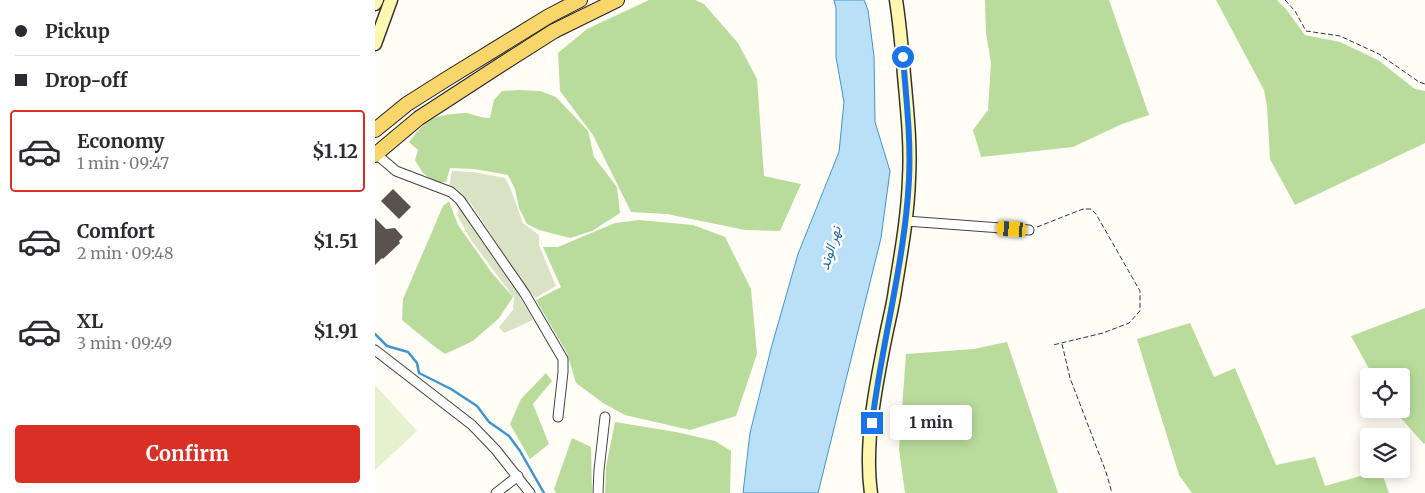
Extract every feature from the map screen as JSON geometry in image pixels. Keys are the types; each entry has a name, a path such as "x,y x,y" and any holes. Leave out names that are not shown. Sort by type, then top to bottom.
{"main road":[{"path":"375,130 403,107 445,80 549,16 580,0"},
{"path":"375,155 413,123 554,31 617,0"},
{"path":"403,107 413,123"}],"street":[{"path":"375,4 377,0"},
{"path":"375,44 391,0"},
{"path":"871,493 869,458 874,406 895,293 906,221 909,178 909,138 896,0"},
{"path":"899,19 901,0"},
{"path":"375,155 396,171 451,192 461,200 525,294 563,359 558,417"},
{"path":"906,221 1029,230"},
{"path":"375,350 472,425 518,476 529,493"},
{"path":"598,493 605,417"},
{"path":"496,493 518,476"}],"path":[{"path":"1285,0 1295,10 1306,31 1340,36 1379,54 1419,82 1425,84"},
{"path":"1029,230 1083,209 1091,209 1096,214 1140,291 1140,311 1129,323 1103,333 1053,345"},
{"path":"1061,343 1070,378 1106,472 1112,493"}],"green space":[{"path":"649,0 695,0 704,4 738,43 757,79 764,176 801,184 780,231 745,230 667,214 631,212 593,135 560,91 558,53 587,29"},
{"path":"985,0 1109,0 1149,115 1122,124 1073,147 981,157 973,130 988,110 991,63 986,33"},
{"path":"1216,0 1277,0 1305,35 1340,42 1378,60 1415,89 1425,91 1425,143 1295,205 1270,159 1267,106 1264,90"},
{"path":"502,91 540,91 556,97 588,131 594,157 617,187 620,213 592,231 570,238 539,230 527,224 519,208 515,189 508,175 474,169 450,168 446,182 436,183 423,173 415,160 418,150 409,142 423,125 440,116 459,113 490,118 494,100"},
{"path":"452,171 474,172 505,178 523,223 539,235 539,245 556,286 535,298 518,276 470,202 449,186"},
{"path":"449,201 458,225 492,273 513,297 499,318 473,341 445,354 402,320 403,299 443,206"},
{"path":"459,208 513,285 533,320 504,333 499,327 513,310 514,298 471,240 457,215"},
{"path":"639,220 693,225 725,237 751,289 757,354 736,416 690,430 625,415 603,403 576,383 567,353 536,300 561,287 543,247 558,247 615,223"},
{"path":"1425,308 1424,444 1401,418 1410,418 1410,368 1369,368 1351,336"},
{"path":"1190,323 1214,377 1235,368 1276,465 1315,457 1325,486 1360,476 1360,478 1384,478 1389,493 1192,493 1179,475 1137,339"},
{"path":"1007,342 1058,493 905,493 899,449 906,354 974,349"},
{"path":"546,373 552,381 533,404 549,444 530,459 510,424 521,399"},
{"path":"375,385 417,431 375,470"},
{"path":"615,422 676,432 715,441 731,451 730,493 605,493 606,467"},
{"path":"572,438 591,447 592,493 556,493 554,489"}],"water":[{"name":"نهر الوند","path":"834,0 864,0 868,10 874,56 875,122 890,171 881,238 818,493 743,493 750,433 772,345 798,254 839,152 844,102 836,57 836,8"}],"building":[{"path":"393,189 411,207 399,219 381,201"},
{"path":"375,218 386,229 395,228 403,237 399,241 400,243 375,265"}],"waterway":[{"path":"375,334 387,346 408,352 417,363 419,373 451,389 477,406 489,422 509,436 520,451 544,493"}],"route":[{"path":"872,423 878,376 895,293 906,221 909,138 903,57"}]}
